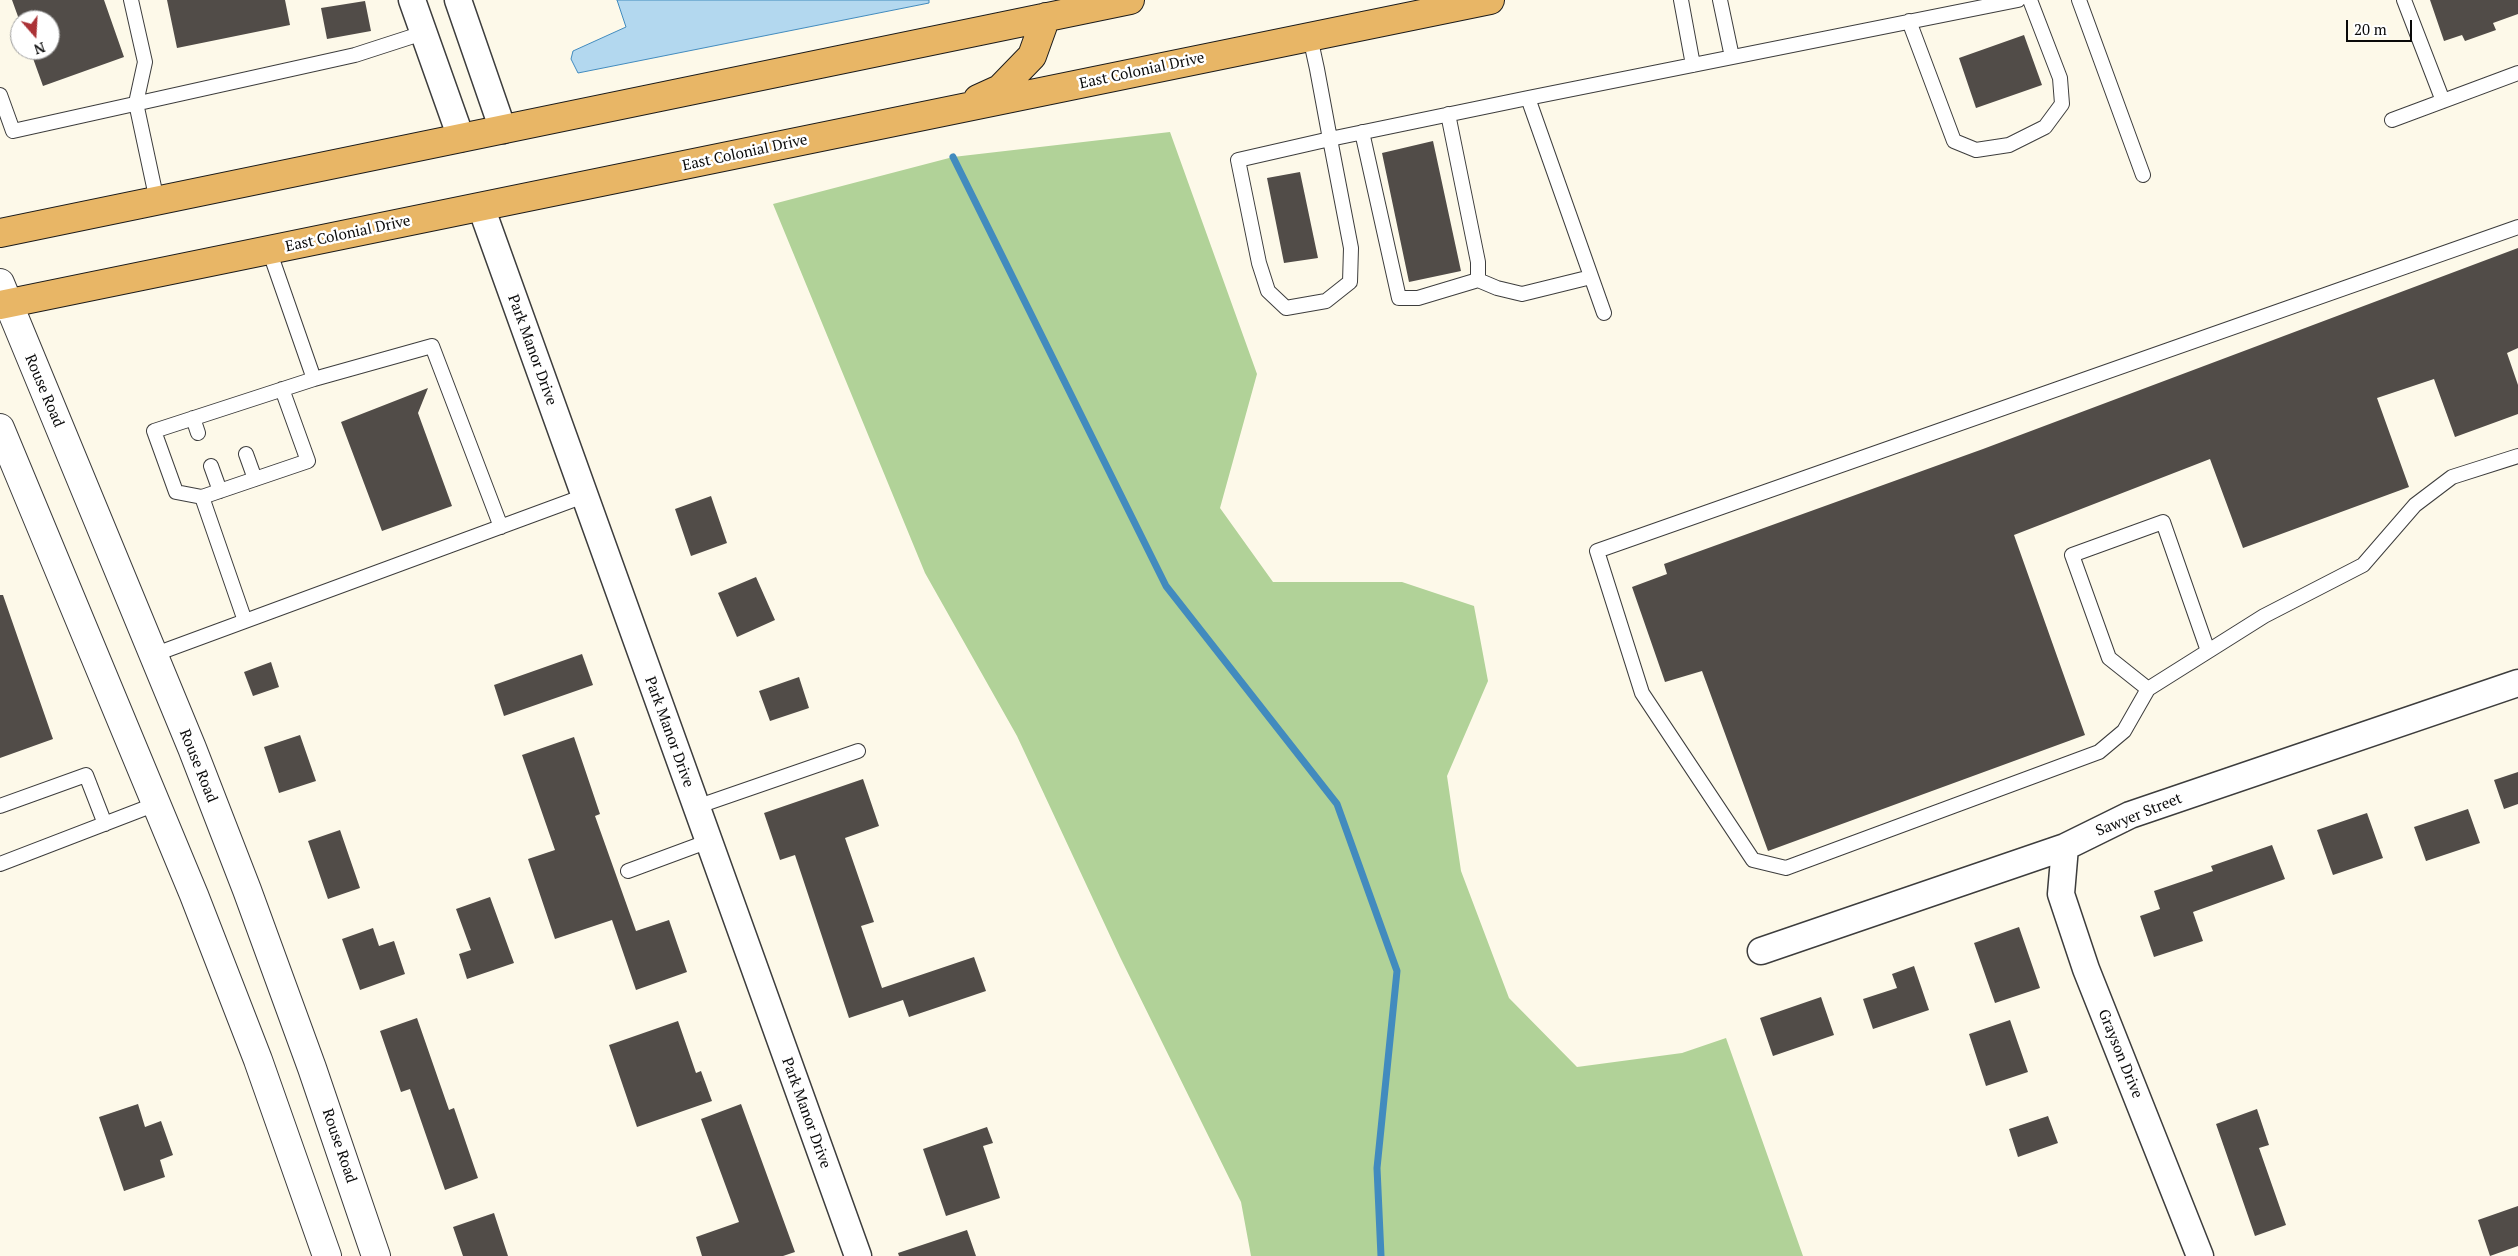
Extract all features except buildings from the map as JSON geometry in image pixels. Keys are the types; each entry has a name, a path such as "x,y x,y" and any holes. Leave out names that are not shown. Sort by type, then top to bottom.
{"highway":[{"path":"0,233 1130,0"},
{"name":"East Colonial Drive","path":"3,297 269,250 1490,0"},
{"path":"956,109 1000,89 1032,56 1046,18"}],"street":[{"path":"412,0 461,138"},
{"path":"458,0 503,130"},
{"name":"Park Manor Drive","path":"481,207 858,1256"},
{"name":"Rouse Road","path":"3,297 153,655 250,900 312,1068 376,1256"},
{"path":"0,428 156,804 258,1060 327,1256"},
{"name":"Sawyer Street","path":"1761,951 2065,847 2130,815 2518,683"},
{"name":"Grayson Drive","path":"2065,847 2061,894 2082,960 2200,1256"}],"lane":[{"path":"132,0 145,62 136,103 157,201"},
{"path":"1681,0 1694,65"},
{"path":"1720,0 1732,57"},
{"path":"1310,37 1330,139 1351,248 1350,282 1326,302 1286,308 1268,291 1259,263 1238,160 1330,139 1448,114 2018,0"},
{"path":"1909,22 1954,141 1976,150 2008,145 2045,127 2062,104 2060,78 2030,0"},
{"path":"2079,0 2143,175"},
{"path":"2404,0 2443,101"},
{"path":"0,95 13,131 355,55 423,33"},
{"path":"2392,120 2518,73"},
{"path":"1528,98 1604,313"},
{"path":"1448,114 1478,262 1478,280"},
{"path":"1362,132 1399,298 1418,298 1478,280 1497,288 1522,294 1591,277"},
{"path":"2518,227 1597,551 1642,693 1753,860 1786,868 2099,752 2124,731 2148,688 2264,616 2363,565 2415,505 2452,477 2518,456"},
{"path":"269,250 314,379"},
{"path":"282,389 308,461 202,497 176,492 154,431 193,418 231,413 282,389 432,346 501,527"},
{"path":"193,418 198,433"},
{"path":"246,454 255,479"},
{"path":"211,466 220,491"},
{"path":"153,655 584,496"},
{"path":"202,497 245,621"},
{"path":"2148,688 2109,658 2072,555 2163,522 2208,651"},
{"path":"696,807 858,751"},
{"path":"0,806 86,775 105,824"},
{"path":"0,864 156,804"},
{"path":"628,871 709,841"}],"green space":[{"path":"1170,132 1257,374 1220,508 1273,582 1402,582 1474,606 1488,681 1447,776 1461,871 1509,998 1577,1067 1682,1053 1726,1038 1803,1256 1251,1256 1241,1202 1120,957 1017,736 925,573 773,204 953,157"}],"water":[{"path":"617,0 929,0 929,3 578,73 571,59 573,51 626,27"}],"waterway":[{"path":"953,157 1166,586 1337,804 1397,971 1377,1168 1381,1256"}]}
